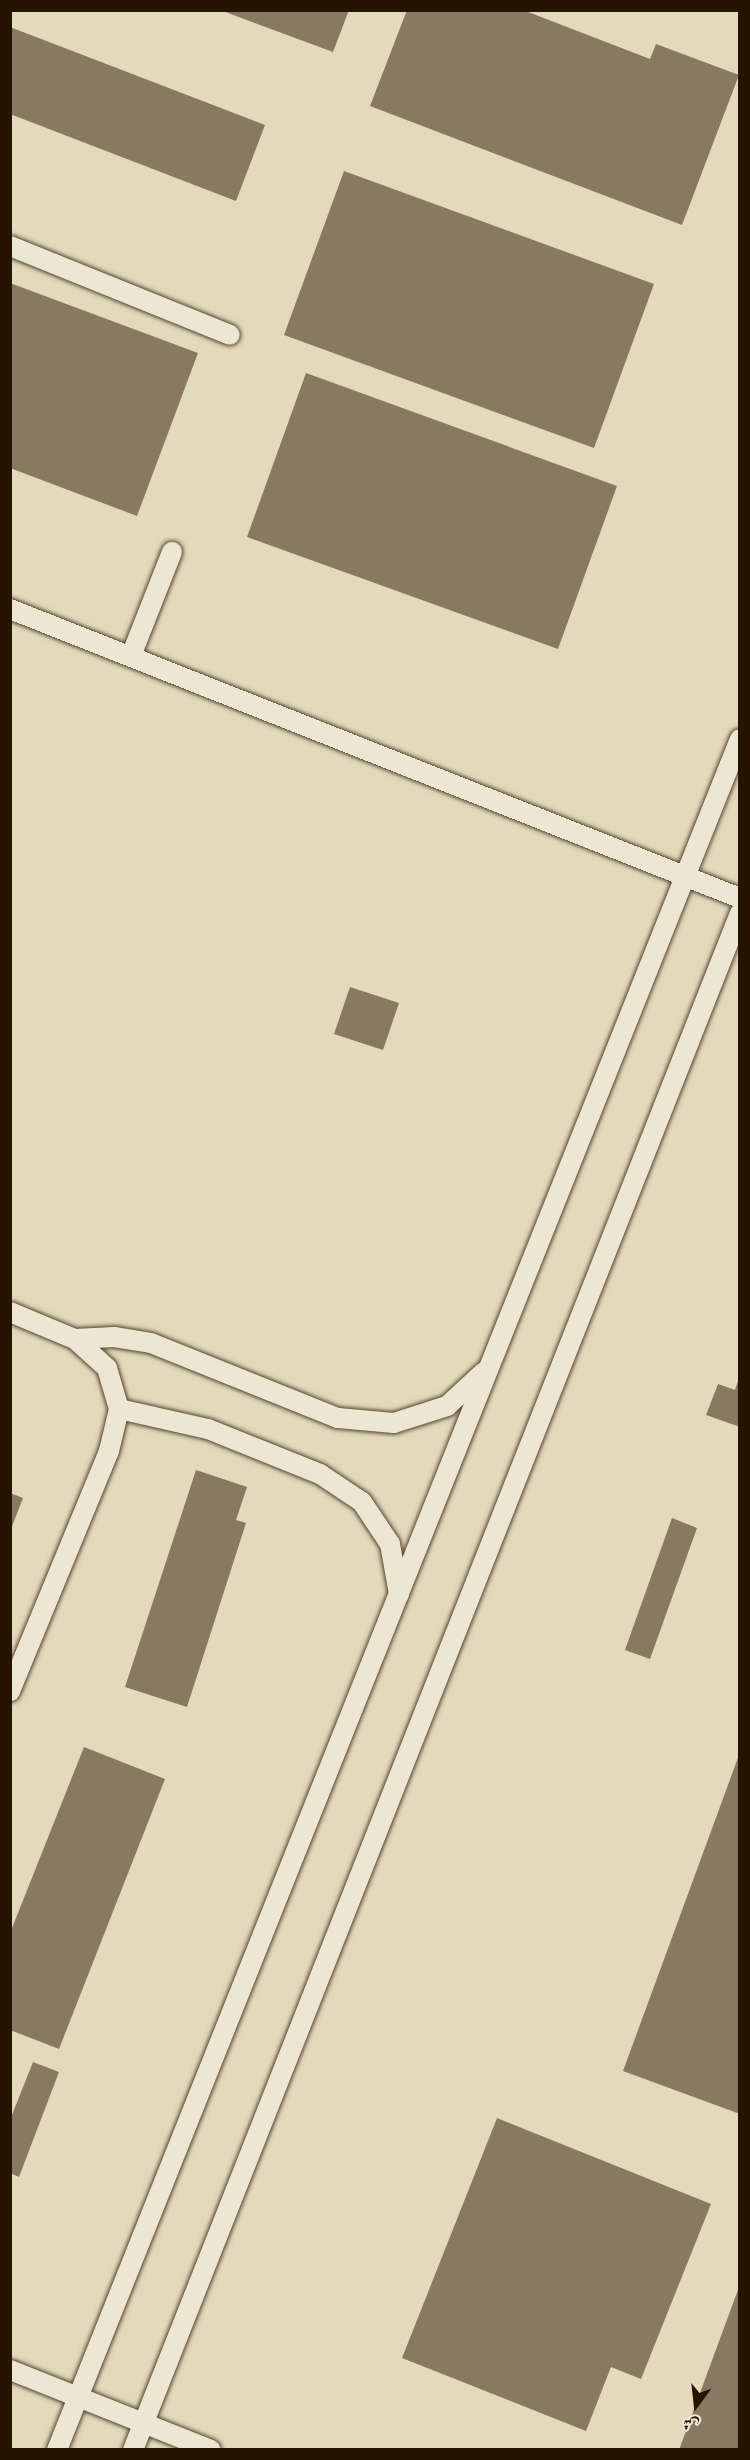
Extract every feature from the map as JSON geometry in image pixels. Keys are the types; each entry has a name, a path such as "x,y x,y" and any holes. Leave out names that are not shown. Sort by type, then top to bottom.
{"lane":[{"path":"10,246 230,335"},
{"path":"131,656 172,552"},
{"path":"10,609 740,898"},
{"path":"57,2450 740,739"},
{"path":"133,2450 740,913"},
{"path":"10,1312 75,1339 107,1368 119,1409 109,1451 10,1691"},
{"path":"75,1339 114,1338 151,1344 338,1418 394,1423 447,1406 488,1368"},
{"path":"119,1409 208,1429 328,1479 362,1502 390,1544 399,1594"},
{"path":"10,2370 211,2450"}],"building":[{"path":"220,10 349,10 333,52"},
{"path":"407,10 523,10 650,59 656,44 739,75 682,225 370,106"},
{"path":"10,27 265,125 236,201 10,114"},
{"path":"344,171 654,284 594,448 284,335"},
{"path":"10,283 198,353 137,516 10,468"},
{"path":"306,373 617,486 558,649 247,537"},
{"path":"350,987 399,1003 383,1050 334,1034"},
{"path":"739,1378 740,1427 706,1415 718,1384 735,1390"},
{"path":"196,1470 247,1487 236,1520 246,1523 187,1707 125,1687"},
{"path":"10,1493 23,1498 11,1529 10,1529"},
{"path":"672,1518 697,1528 650,1659 625,1650"},
{"path":"84,1747 165,1779 59,2049 10,2030 10,1933"},
{"path":"740,1755 740,2114 623,2071"},
{"path":"33,2062 59,2072 19,2177 10,2173 10,2120"},
{"path":"497,2118 711,2204 641,2379 611,2367 586,2431 402,2358"},
{"path":"739,2287 740,2450 679,2450"}]}
